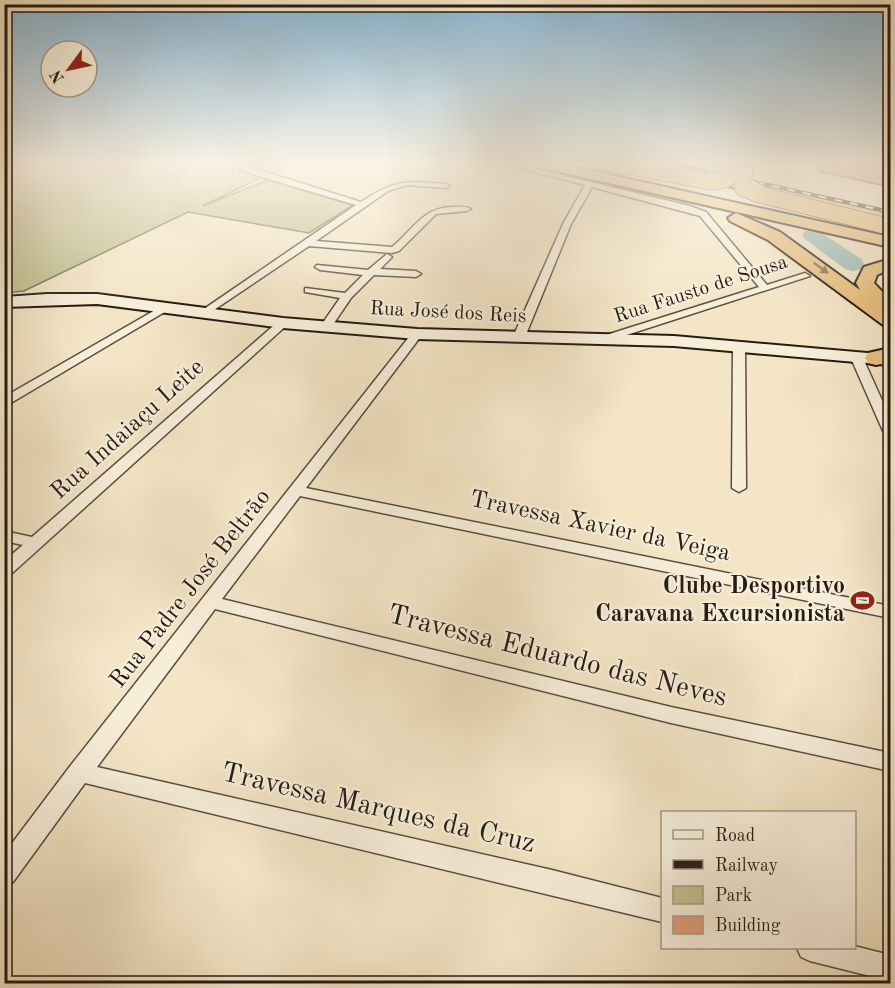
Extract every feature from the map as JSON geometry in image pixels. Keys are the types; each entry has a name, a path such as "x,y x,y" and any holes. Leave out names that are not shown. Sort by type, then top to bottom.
{"highway":[{"path":"717,211 774,236 891,321"},
{"path":"759,211 891,242"},
{"path":"779,211 891,233"},
{"path":"827,211 891,227"},
{"path":"864,211 891,217"},
{"path":"891,264 868,273 865,283 874,296 891,309"}],"street":[{"path":"205,313 354,211"},
{"path":"308,243 392,250 435,211"},
{"path":"519,337 574,211"},
{"path":"695,211 703,214 765,288"},
{"path":"843,211 891,222"},
{"path":"326,327 347,296 387,257"},
{"path":"320,267 371,273 416,274"},
{"name":"Rua Fausto de Sousa","path":"607,338 805,276"},
{"path":"309,290 347,296"},
{"name":"Rua José dos Reis","path":"8,303 97,299 326,327 417,334 607,338 739,345 878,357"},
{"path":"4,403 164,308"},
{"name":"Rua Indaiaçu Leite","path":"4,571 283,322"},
{"name":"Rua Padre José Beltrão","path":"4,874 79,772 417,334"},
{"path":"739,345 739,488"},
{"path":"878,357 891,431"},
{"name":"Travessa Xavier da Veiga","path":"298,491 891,612"},
{"path":"4,537 35,543"},
{"name":"Travessa Eduardo das Neves","path":"211,602 671,715 891,762"},
{"name":"Travessa Marques da Cruz","path":"79,772 661,909"},
{"path":"814,949 891,968"}],"green space":[{"path":"4,211 343,211 309,233 188,212 24,291 5,293"}],"waterway":[{"path":"812,235 853,264"}],"railway":[{"path":"886,211 890,212"}],"place":[{"name":"Clube Desportivo Caravana Excursionista","path":"863,601"}]}
